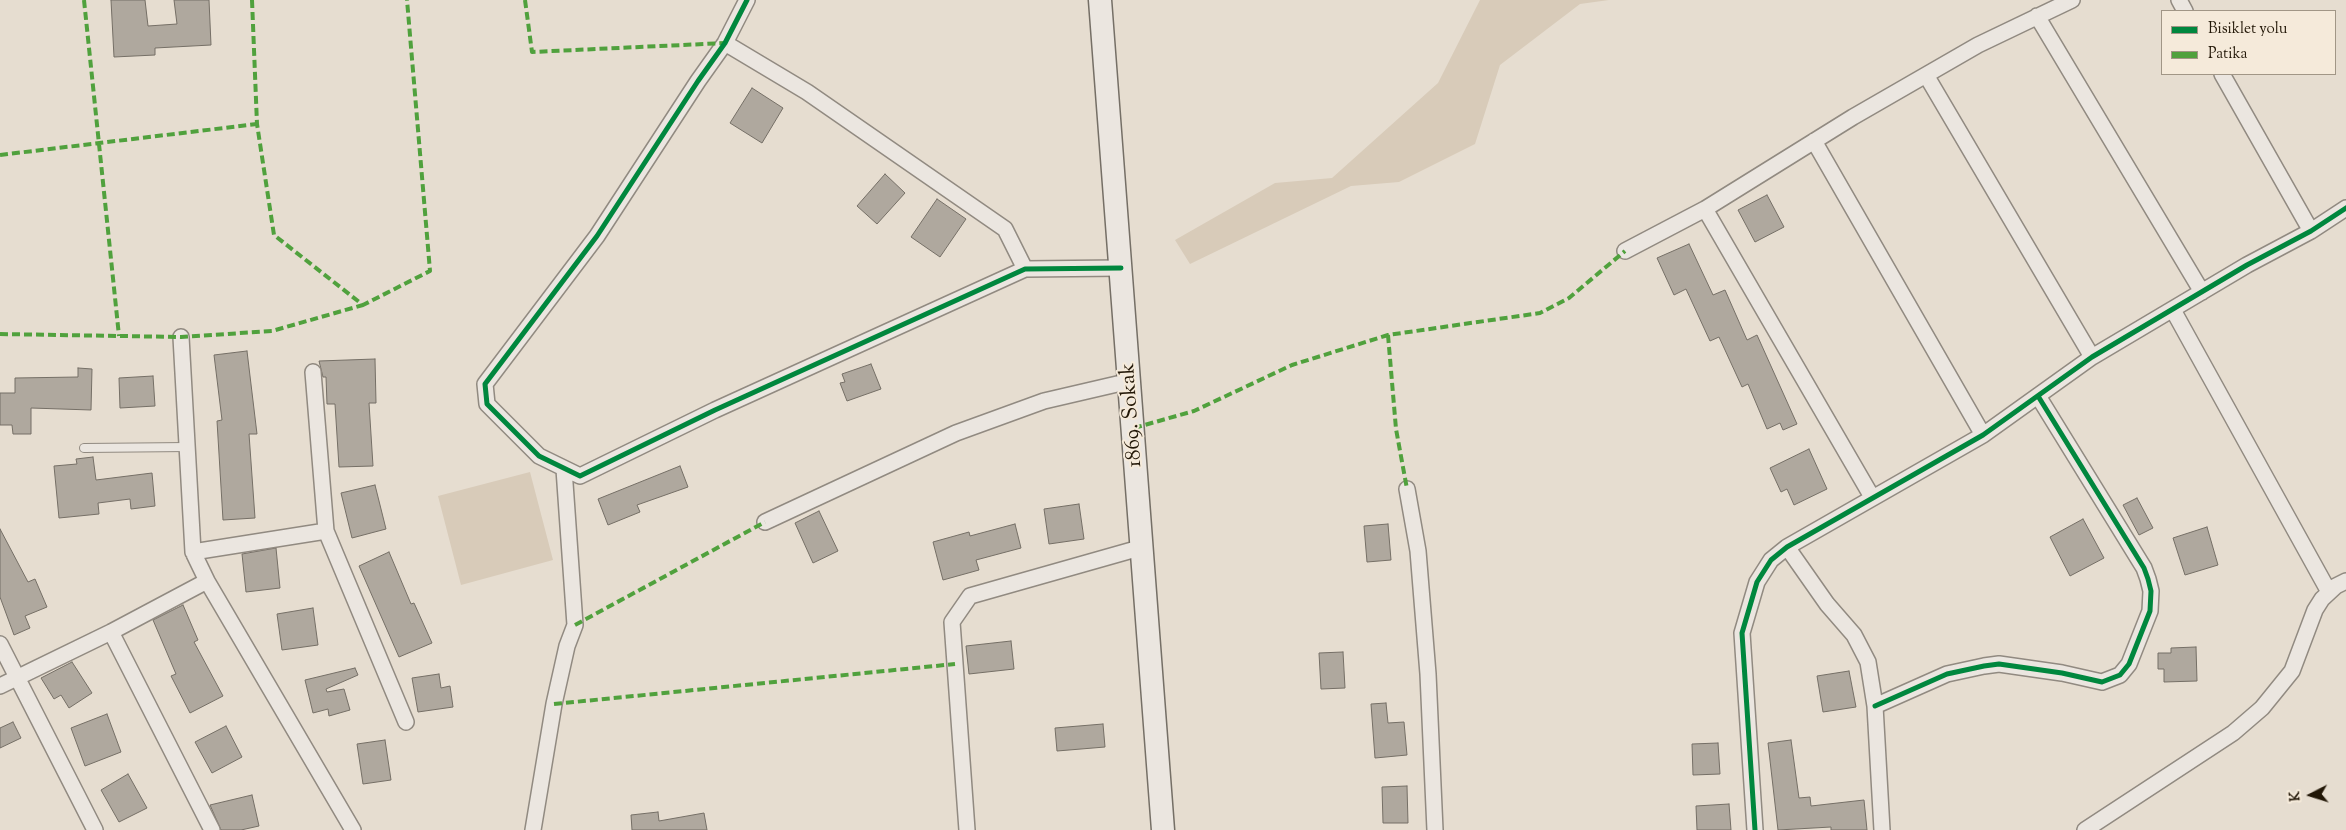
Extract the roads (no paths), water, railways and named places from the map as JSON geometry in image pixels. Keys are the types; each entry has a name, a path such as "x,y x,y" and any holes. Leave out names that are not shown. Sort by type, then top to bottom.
{"main road":[{"name":"1869. Sokak","path":"1100,0 1163,830"}],"street":[{"path":"747,0 725,43 597,236 485,384 487,404 538,456 580,476 715,410 1026,269 1121,268"},
{"path":"1625,251 1704,209 1814,141 1978,44 2072,0"},
{"path":"2038,16 2202,292"},
{"path":"725,43 807,92 1005,229 1026,269"},
{"path":"1926,75 2092,357"},
{"path":"2223,75 2311,231"},
{"path":"1814,141 1983,435"},
{"path":"1755,830 1742,632 1757,582 1771,560 1787,547 1983,435 2092,357 2288,242 2311,231 2346,208"},
{"path":"1704,209 1872,498"},
{"path":"2173,310 2329,592"},
{"path":"181,337 194,552 207,581 353,830"},
{"path":"313,372 326,531 406,722"},
{"path":"765,522 956,433 1044,401 1130,381"},
{"path":"1875,706 1947,674 1984,666 1999,664 2062,673 2102,682 2120,675 2129,664 2150,611 2151,591 2148,579 2144,568 2038,396"},
{"path":"533,830 554,704 567,646 575,625 564,468"},
{"path":"1407,489 1418,551 1428,674 1435,830"},
{"path":"194,552 326,531"},
{"path":"967,830 952,622 970,596 1143,547"},
{"path":"1787,547 1827,604 1854,634 1868,662 1875,706 1882,830"},
{"path":"0,686 111,632 207,581"},
{"path":"2085,830 2233,733 2262,708 2292,671 2315,610 2329,592 2346,581"},
{"path":"111,632 212,830"},
{"path":"0,644 95,830"}],"lane":[{"path":"84,448 188,447"}]}
